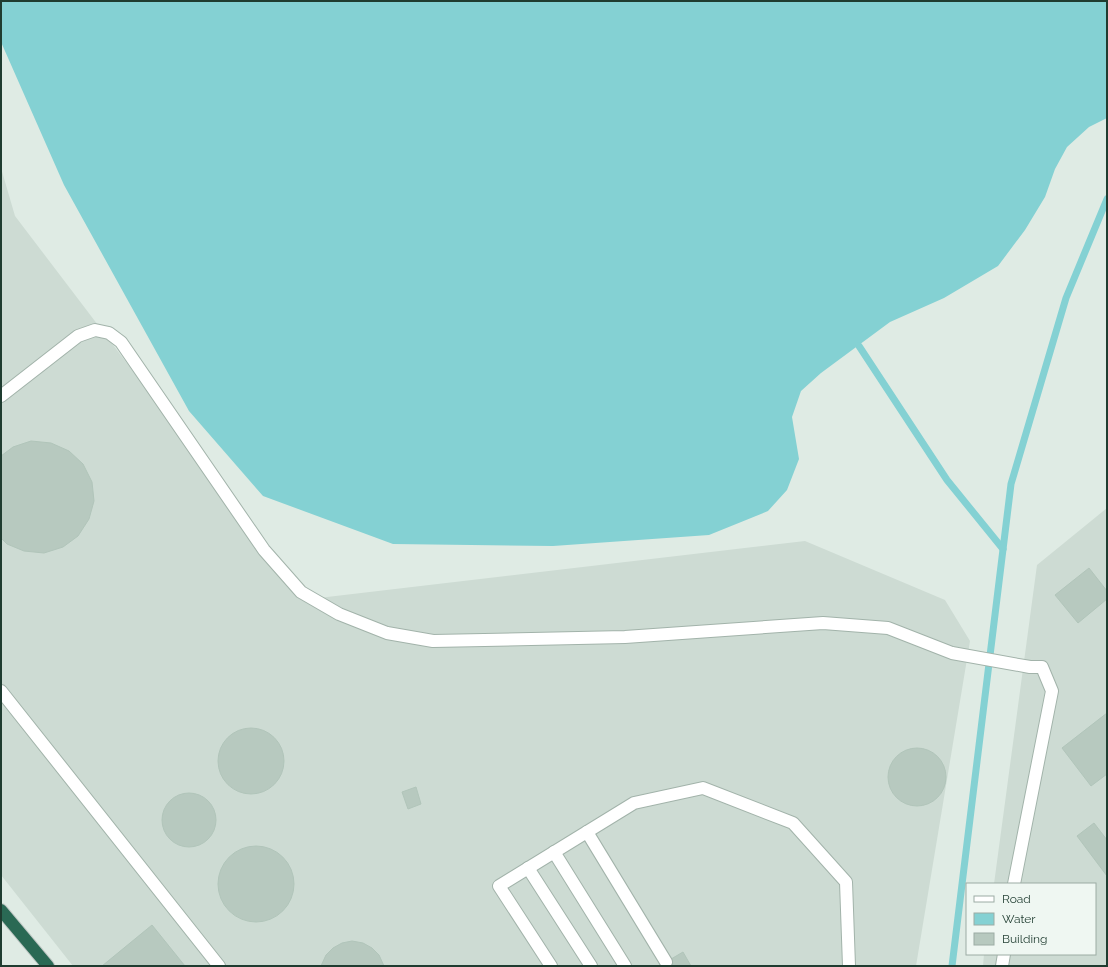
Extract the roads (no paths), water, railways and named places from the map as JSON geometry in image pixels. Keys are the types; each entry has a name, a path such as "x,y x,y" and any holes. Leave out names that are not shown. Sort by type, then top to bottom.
{"highway":[{"path":"1,910 48,966"}],"lane":[{"path":"1,396 78,336 95,330 109,333 121,342 264,550 300,592 339,614 387,633 433,641 625,638 823,623 888,628 952,653 1030,666 1042,666 1052,691 1014,883"},
{"path":"1,691 219,966"},
{"path":"551,966 499,886 634,803 703,788 793,823 846,882 849,966"},
{"path":"587,832 666,962"},
{"path":"554,852 625,966"},
{"path":"528,868 591,966"},
{"path":"1002,966 1004,955"}],"water":[{"path":"1,1 1107,1 1107,118 1089,127 1067,147 1055,169 1045,197 1025,230 998,266 944,298 890,322 821,373 801,391 792,417 799,459 787,490 768,511 709,535 553,546 393,544 263,496 189,411 64,185 1,42"}],"waterway":[{"path":"952,966 1011,484 1066,298 1107,199"},
{"path":"859,346 947,480 1003,549"}]}
